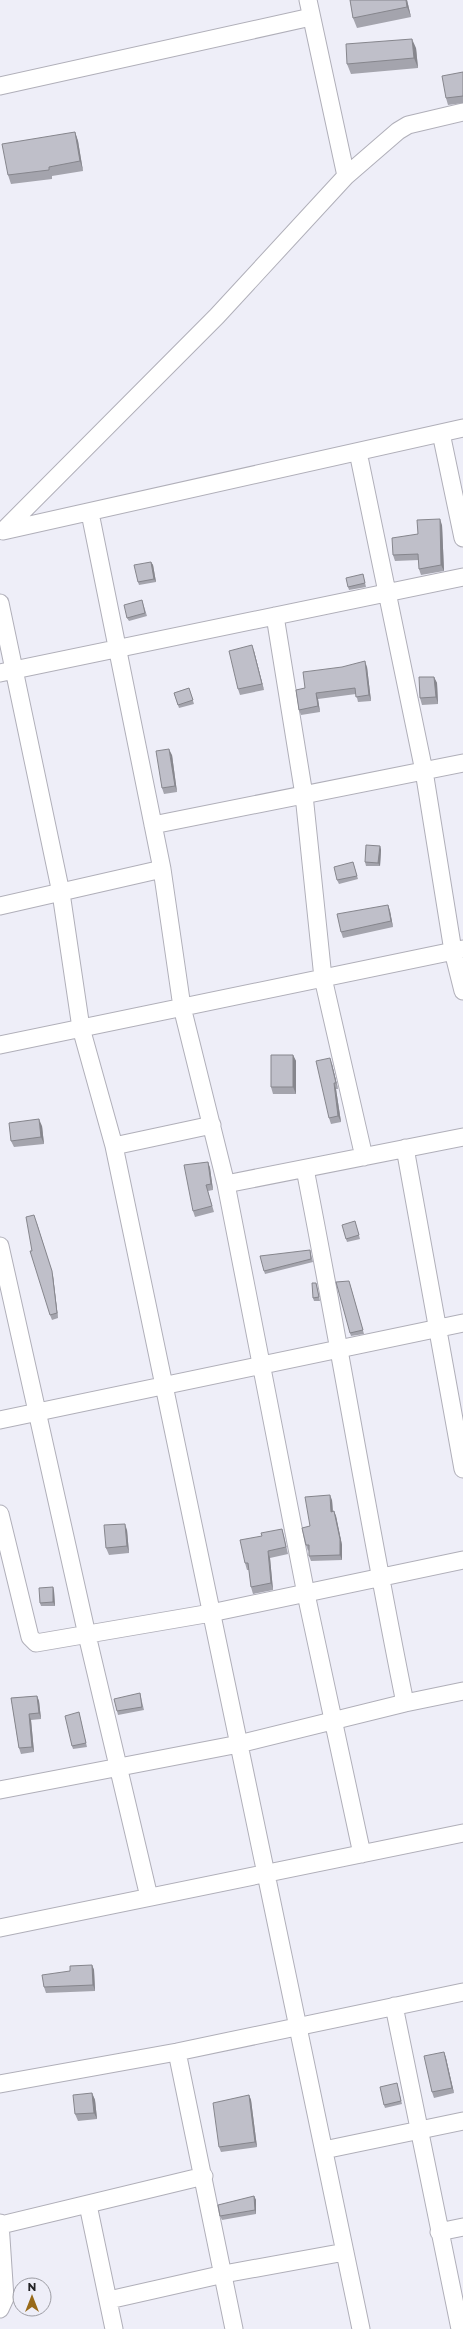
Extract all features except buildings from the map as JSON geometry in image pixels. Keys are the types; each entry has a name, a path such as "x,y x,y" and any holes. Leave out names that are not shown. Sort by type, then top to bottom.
{"street":[{"path":"308,0 346,176"},
{"path":"0,86 311,17"},
{"path":"2,532 217,316 346,176 398,131 408,125 463,112"},
{"path":"2,532 463,428"},
{"path":"440,433 463,538"},
{"path":"358,452 424,771 458,950 463,991"},
{"path":"90,512 162,869 182,1007 226,1184 263,1365 306,1594 335,1721 362,1854"},
{"path":"7,672 463,577"},
{"path":"0,603 7,672 61,893 81,1028 114,1146 361,2329"},
{"path":"275,616 304,795 322,978 364,1157"},
{"path":"153,825 463,763"},
{"path":"0,906 162,869"},
{"path":"0,1045 458,950"},
{"path":"114,1146 212,1125"},
{"path":"226,1184 463,1136"},
{"path":"405,1148 439,1328 463,1469"},
{"path":"305,1169 340,1349 380,1579 405,1703"},
{"path":"0,1246 2,1268 37,1412 118,1768 150,1897"},
{"path":"0,1420 463,1323"},
{"path":"0,1514 32,1641 36,1643 87,1636 211,1613 380,1579 463,1560"},
{"path":"0,1790 239,1744 405,1703 463,1691"},
{"path":"0,1928 463,1833"},
{"path":"0,2084 177,2052 298,2028 463,1992"},
{"path":"394,2006 460,2329"},
{"path":"177,2052 204,2176 234,2329"},
{"path":"324,2150 463,2121"},
{"path":"0,2310 5,2298 0,2224 88,2205 204,2176"},
{"path":"88,2205 114,2329"},
{"path":"439,2232 463,2227"},
{"path":"108,2300 224,2274 345,2252"}]}
